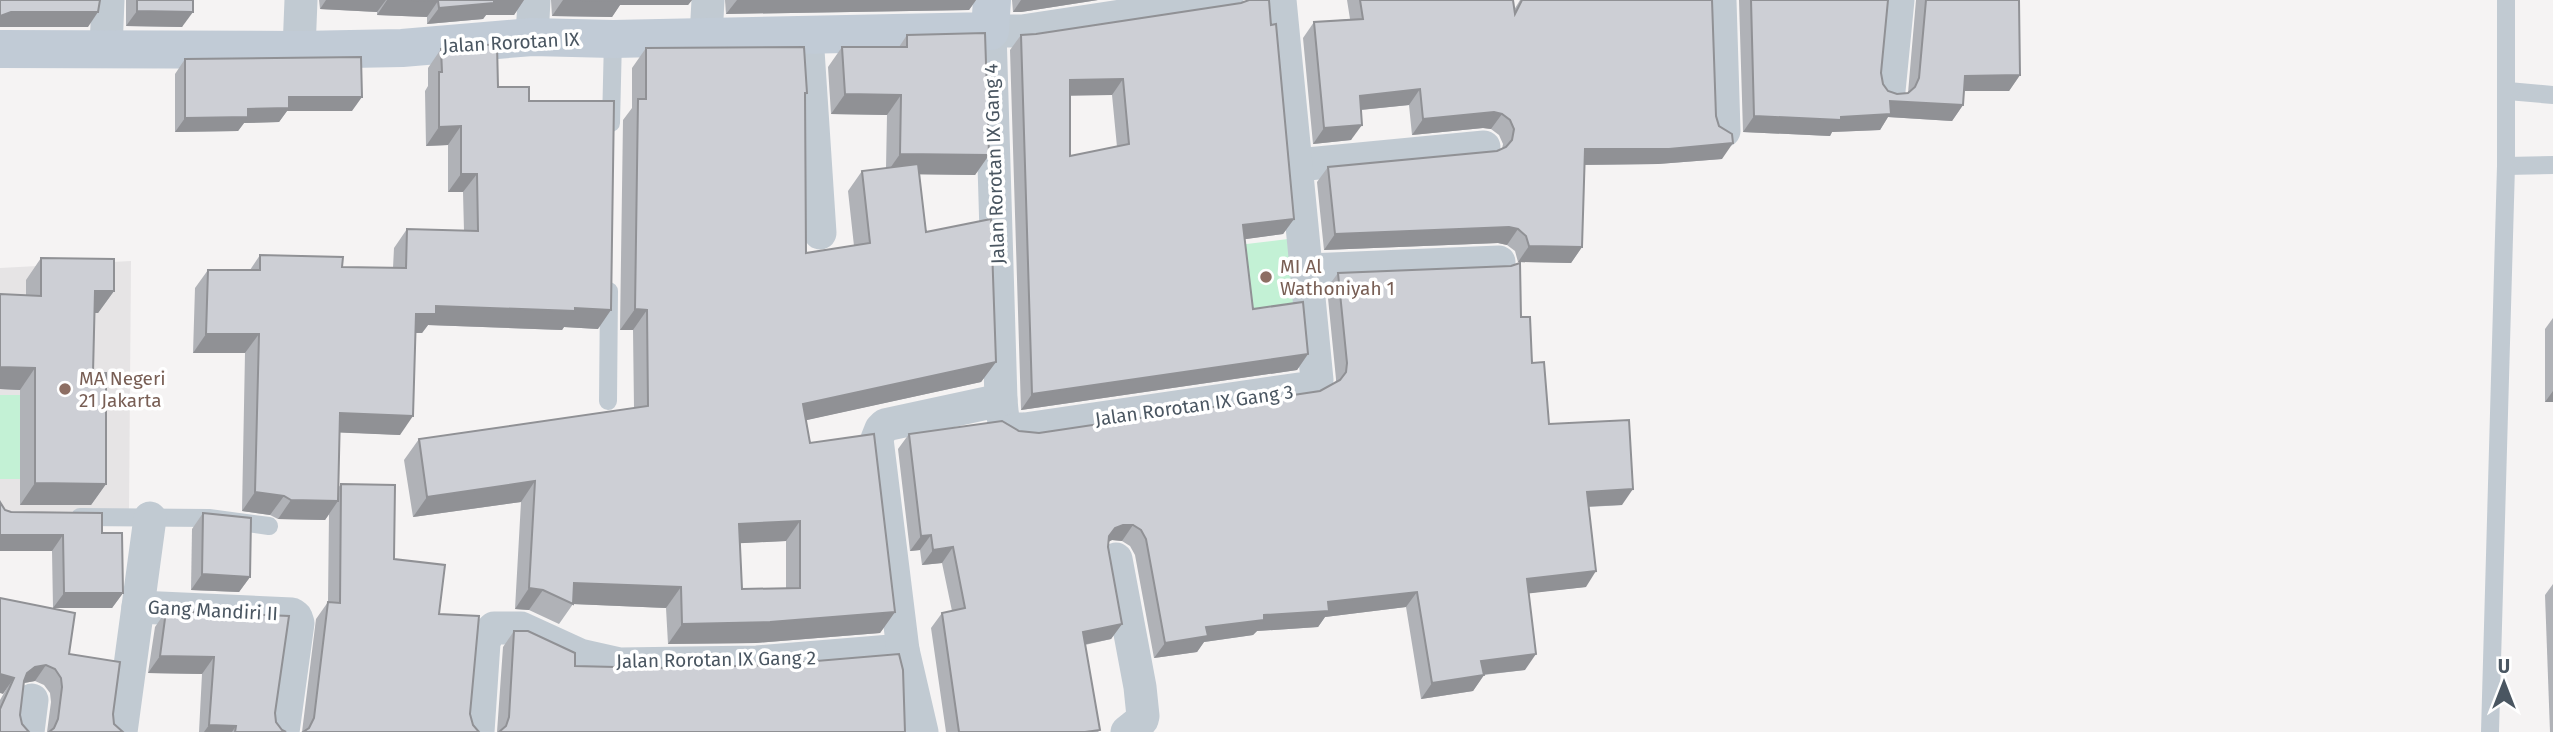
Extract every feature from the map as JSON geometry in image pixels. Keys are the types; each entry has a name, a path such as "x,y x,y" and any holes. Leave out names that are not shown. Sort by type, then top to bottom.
{"street":[{"path":"106,49 108,0"},
{"path":"299,50 302,0"},
{"path":"531,37 534,0"},
{"path":"706,37 708,0"},
{"path":"991,16 1022,31 1227,0"},
{"name":"Jalan Rorotan IX Gang 3","path":"1001,400 1004,420 1007,426 1014,430 1314,385 1319,375 1280,0"},
{"path":"1720,0 1724,131"},
{"path":"1889,91 1898,0"},
{"name":"Jalan Rorotan IX","path":"0,49 299,50 402,48 531,37 612,39 807,35 991,16"},
{"name":"Jalan Rorotan IX Gang 4","path":"991,16 1001,400"},
{"path":"807,35 820,233"},
{"path":"1297,165 1484,147"},
{"path":"1308,270 1499,262"},
{"path":"922,732 903,650 877,439 886,425 1001,400"},
{"path":"121,732 150,518"},
{"path":"1116,559 1143,716 1142,720 1127,732"},
{"name":"Gang Mandiri II","path":"138,607 292,614 296,617 298,623 283,732"},
{"name":"Jalan Rorotan IX Gang 2","path":"478,732 484,643 486,635 494,628 521,628 580,655 620,664 757,662 903,650"}],"lane":[{"path":"2490,732 2507,166 2506,0"},
{"path":"611,136 612,39"},
{"path":"2508,91 2553,96"},
{"path":"2507,166 2553,166"},
{"path":"608,401 609,276"},
{"path":"68,517 209,518 269,526"}],"shaded area":[{"name":"MA Negeri 21 Jakarta","path":"131,261 129,510 0,513 0,268"}],"green space":[{"path":"1296,238 1305,313 1247,320 1238,245"},
{"path":"0,395 31,395 32,479 0,479"}],"building":[{"path":"0,0 100,0 98,12 11,12 0,16"},
{"path":"137,0 193,0 193,12 137,11"},
{"path":"412,0 494,0 494,3 439,8 438,1"},
{"path":"1249,0 1269,0 1271,25 1276,24 1294,219 1243,225 1253,309 1303,302 1308,354 1032,394 1021,35","holes":["1123,79 1129,144 1070,156 1070,80"]},
{"path":"1360,0 1513,0 1515,14 1522,0 1712,0 1716,116 1719,126 1732,134 1733,143 1669,149 1585,149 1582,247 1529,246 1526,236 1518,229 1509,227 1335,234 1328,167 1497,151 1512,140 1514,129 1510,120 1494,112 1423,119 1420,89 1360,96 1362,125 1324,128 1314,22 1363,19"},
{"path":"1751,0 1888,0 1881,73 1883,84 1888,91 1897,94 1908,93 1919,78 1926,0 2019,0 2020,75 1965,76 1963,105 1890,101 1891,114 1841,117 1841,120 1754,116"},
{"path":"985,33 989,155 900,154 901,95 845,94 842,47 907,47 907,35"},
{"path":"497,44 498,87 529,87 529,101 614,101 611,310 436,306 436,314 416,314 413,416 340,413 338,501 291,500 284,496 255,492 259,334 206,334 208,270 260,270 260,255 343,257 342,267 406,268 407,229 478,231 477,174 461,174 461,126 439,127 441,49"},
{"path":"804,47 807,93 806,253 870,243 862,171 918,164 926,232 991,219 996,362 803,404 810,443 874,434 895,612 770,622 682,624 681,587 574,583 573,604 543,590 529,588 535,481 427,497 419,439 648,406 647,310 635,309 638,99 646,99 646,48","holes":["800,521 800,588 742,589 739,524"]},
{"path":"361,57 362,97 289,97 289,108 248,109 248,117 185,118 185,59"},
{"path":"41,258 114,259 114,291 95,291 93,373 106,373 106,484 35,483 35,368 0,367 0,294 41,296"},
{"path":"1520,263 1521,317 1530,317 1532,363 1544,362 1549,424 1629,420 1633,489 1587,492 1596,571 1527,579 1536,654 1481,661 1484,675 1432,683 1417,592 1328,602 1329,611 1264,615 1264,620 1206,627 1208,636 1165,643 1146,539 1141,530 1133,525 1123,525 1115,528 1109,536 1108,547 1122,624 1083,632 1100,730 959,732 942,613 965,608 953,547 933,550 931,535 921,536 909,434 1002,421 1019,431 1039,433 1320,391 1340,380 1346,372 1338,273 1511,266"},
{"path":"341,484 395,485 394,559 445,565 439,614 479,616 470,714 473,725 479,732 303,732 309,728 314,718 328,602 340,603"},
{"path":"0,502 5,510 11,512 102,513 102,533 122,533 123,593 64,593 63,535 0,535"},
{"path":"203,513 251,518 250,577 202,574"},
{"path":"0,598 75,613 69,654 120,662 113,714 114,724 123,732 49,732 58,719 62,687 61,678 55,669 46,665 35,667 27,673 24,681 20,715 22,724 29,732 0,732 0,709 14,678 0,674"},
{"path":"166,611 289,616 275,713 276,722 286,732 235,732 236,726 209,725 214,657 160,656"},
{"path":"514,631 528,631 575,653 575,666 656,668 769,665 899,654 903,670 905,732 499,732 506,726 509,717"}],"place":[{"name":"MI Al Wathoniyah 1","path":"1266,277"},
{"name":"MA Negeri 21 Jakarta","path":"65,389"}]}
